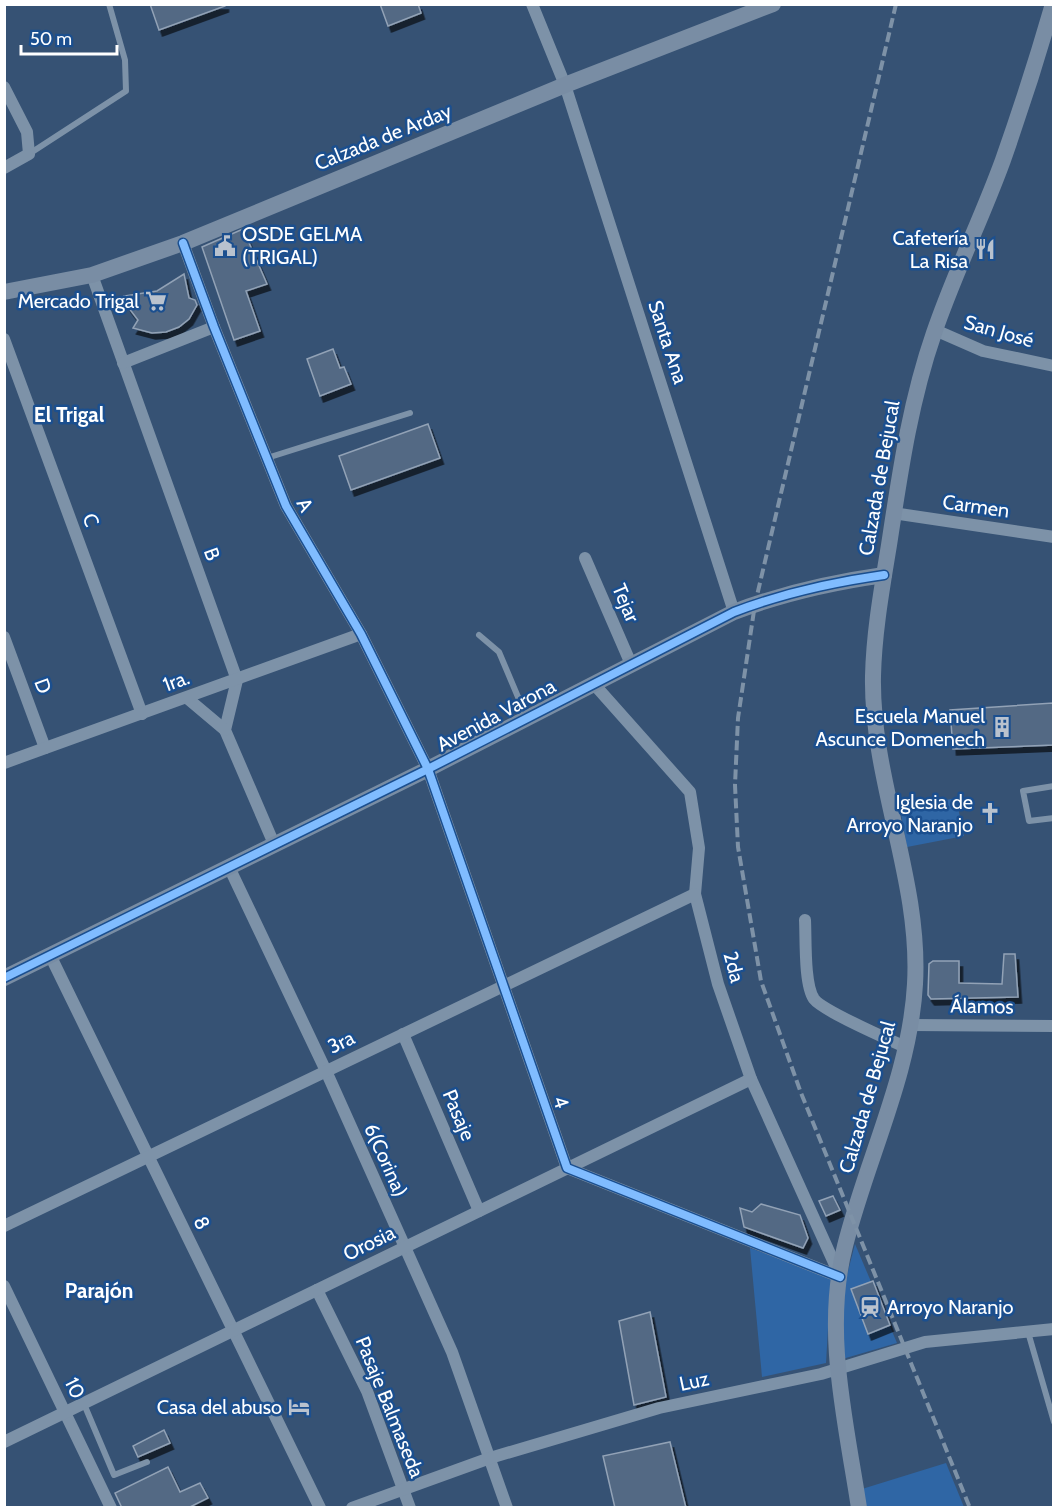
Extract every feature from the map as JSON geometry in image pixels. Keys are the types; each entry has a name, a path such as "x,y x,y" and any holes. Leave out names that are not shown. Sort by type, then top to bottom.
{"street":[{"name":"Santa Ana","path":"532,4 565,85 734,612"},
{"name":"Calzada de Arday","path":"4,292 92,275 183,243 565,85 773,4"},
{"name":"Calzada de Bejucal","path":"859,1508 838,1368 836,1319 840,1277 845,1246 894,1094 911,1025 915,981 914,947 907,895 876,722 873,679 884,575 917,385 935,330 1049,39 1053,4"},
{"path":"4,87 27,132 29,154 4,168"},
{"name":"A","path":"183,243 286,506 361,634 428,769"},
{"name":"B","path":"92,275 237,680"},
{"path":"123,363 214,327"},
{"name":"San José","path":"935,330 983,351 1053,366"},
{"name":"C","path":"4,339 142,714"},
{"name":"Carmen","path":"893,513 1053,537"},
{"name":"Tejar","path":"585,558 631,664"},
{"name":"Avenida Varona","path":"5,977 428,769 526,716 734,612 755,604 854,579 884,575"},
{"name":"1ra.","path":"4,763 361,634"},
{"name":"D","path":"4,637 45,748"},
{"path":"225,730 237,680"},
{"name":"2da","path":"593,683 690,792 699,848 695,894 718,984 751,1079 840,1277"},
{"path":"187,698 225,730 274,844"},
{"name":"4","path":"428,769 567,1168"},
{"name":"6(Corina)","path":"229,867 326,1071 403,1248 452,1352 507,1508"},
{"name":"3ra","path":"4,1226 695,894"},
{"path":"805,920 809,987 814,999 853,1022 905,1047"},
{"name":"8","path":"50,955 320,1508"},
{"name":"Álamos","path":"911,1025 1053,1026"},
{"name":"Pasaje","path":"403,1034 479,1211"},
{"name":"Orosia","path":"4,1442 751,1079"},
{"path":"567,1168 840,1277"},
{"name":"10","path":"4,1286 111,1508"},
{"name":"Pasaje Balmaseda","path":"317,1290 368,1391 410,1508"},
{"name":"Luz","path":"352,1508 490,1458 658,1408 838,1368 925,1342 1053,1329"}],"lane":[{"path":"29,154 126,91 125,60 109,4"},
{"path":"267,458 410,413"},
{"path":"479,635 499,652 526,716"},
{"path":"1053,786 1023,791 1029,821 1053,818"},
{"path":"1028,1332 1053,1422"},
{"path":"84,1403 114,1475 147,1462"}],"shaded area":[{"path":"956,798 964,836 907,847 900,809"},
{"path":"855,1244 897,1343 839,1360 846,1279"},
{"path":"750,1248 831,1277 826,1363 762,1377"},
{"path":"946,1463 964,1507 865,1507 862,1489"}],"building":[{"path":"150,4 225,4 225,6 159,30"},
{"path":"380,4 418,4 421,13 388,26"},
{"path":"243,229 267,284 246,291 260,331 234,340 202,247"},
{"name":"Mercado Trigal","path":"184,274 189,298 195,300 197,305 189,319 179,327 166,332 152,333 133,328 138,320 128,307 124,296 157,291"},
{"path":"333,349 340,368 344,367 351,384 320,396 307,359"},
{"path":"428,424 440,458 351,490 339,456"},
{"name":"Escuela Manuel Ascunce Domenech","path":"1053,703 1053,745 953,749 950,710"},
{"path":"1004,954 1015,954 1018,997 931,999 928,995 929,964 933,961 959,961 959,983 1002,984"},
{"path":"833,1196 840,1210 826,1216 819,1201"},
{"path":"761,1204 800,1215 808,1238 803,1248 744,1227 740,1208 752,1212"},
{"name":"Arroyo Naranjo","path":"873,1281 890,1325 868,1334 851,1289"},
{"path":"650,1312 666,1397 634,1405 619,1321"},
{"path":"164,1430 170,1443 138,1457 133,1446"},
{"path":"670,1442 686,1508 615,1508 603,1456"},
{"path":"168,1467 180,1492 200,1483 208,1498 188,1508 122,1508 115,1493"}],"railway":[{"path":"896,4 755,604 738,718 735,785 738,847 761,981 801,1093 970,1508"}],"cycle path":[{"path":"183,243 286,506 361,634 428,769 567,1168 840,1277"},
{"path":"4,978 428,769 734,612 808,589 884,575"}],"place":[{"name":"OSDE GELMA (TRIGAL)","path":"225,246"},
{"name":"Cafetería La Risa","path":"985,249"},
{"name":"Mercado Trigal","path":"156,301"},
{"name":"Escuela Manuel Ascunce Domenech","path":"1002,727"},
{"name":"Iglesia de Arroyo Naranjo","path":"990,813"},
{"name":"Arroyo Naranjo","path":"870,1307"},
{"name":"Casa del abuso","path":"299,1407"}],"district":[{"name":"El Trigal","path":"69,414"},
{"name":"Parajón","path":"99,1290"}]}
